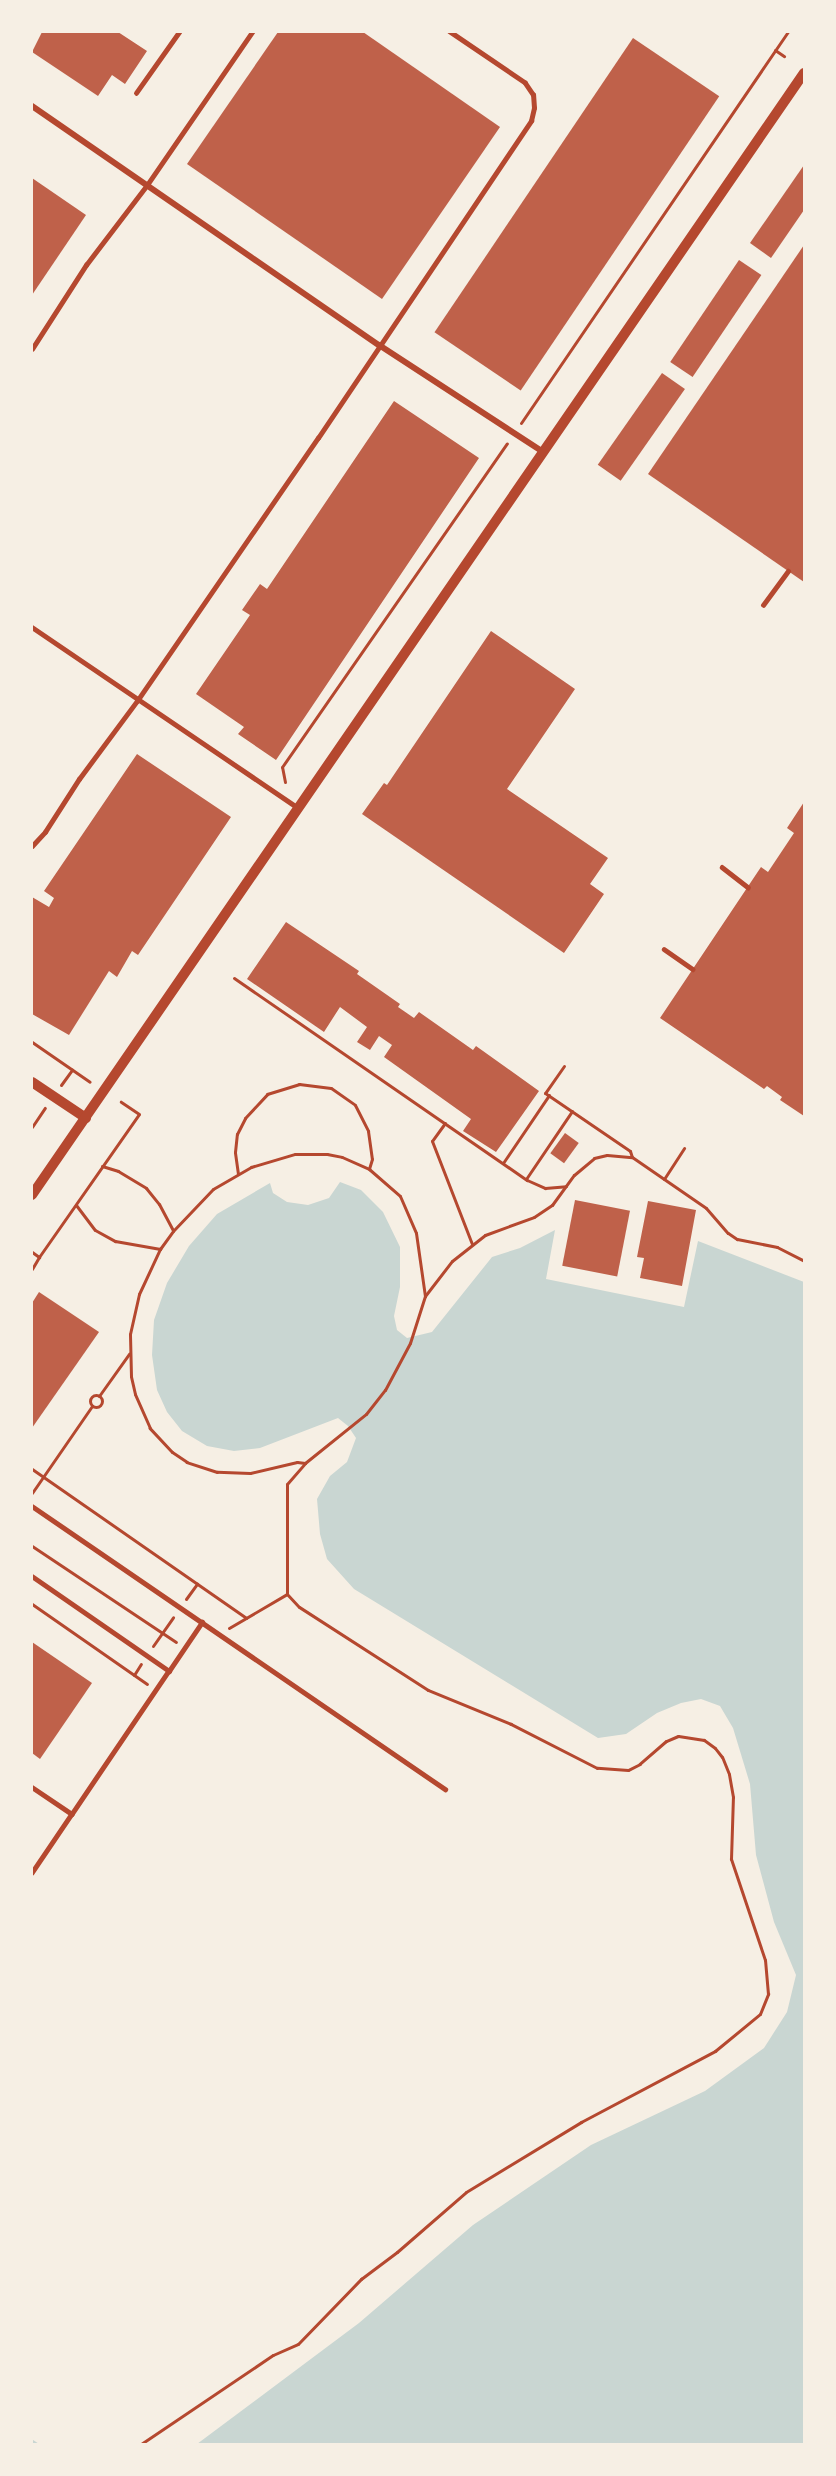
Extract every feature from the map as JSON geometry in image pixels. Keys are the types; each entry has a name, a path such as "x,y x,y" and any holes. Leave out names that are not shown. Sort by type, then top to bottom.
{"street":[{"path":"32,1195 804,73"},
{"path":"32,106 380,345 543,452"},
{"path":"32,1082 86,1119"}],"lane":[{"path":"136,93 179,32"},
{"path":"32,349 86,265 147,185 252,32"},
{"path":"32,846 45,832 79,778 137,701 531,121 533,95 525,83 450,32"},
{"path":"763,605 788,571"},
{"path":"32,627 137,701 299,808"},
{"path":"722,867 748,887"},
{"path":"664,949 693,969"},
{"path":"32,1506 446,1789"},
{"path":"32,1576 169,1671"},
{"path":"32,1873 202,1622"},
{"path":"32,1787 72,1814"}],"path":[{"path":"285,782 282,767 515,432 788,32"},
{"path":"775,50 784,56"},
{"path":"234,978 526,1179 544,1188 566,1186"},
{"path":"32,1042 90,1082"},
{"path":"564,1066 545,1093 630,1151 632,1157"},
{"path":"238,1174 235,1152 237,1134 245,1118 267,1094 298,1084 331,1088 355,1105 368,1131 372,1159 369,1169"},
{"path":"503,1163 549,1095"},
{"path":"32,1269 139,1114 121,1102"},
{"path":"526,1179 572,1111"},
{"path":"445,1123 432,1141 472,1244"},
{"path":"663,1179 684,1148"},
{"path":"306,1463 297,1462 266,1471 233,1474 217,1472 187,1462 161,1440 141,1411 133,1385 130,1353 136,1304 160,1249 173,1231 213,1189 238,1174 266,1160 309,1153 342,1157 369,1169 400,1196 421,1251 425,1296"},
{"path":"141,2445 264,2361 298,2344 361,2279 397,2252 466,2192 581,2122 715,2051 760,2014 768,1994 764,1953 741,1894 731,1859 733,1797 729,1774 722,1757 715,1748 704,1740 678,1736 666,1741 628,1770 597,1768 526,1731 428,1690 299,1607 287,1594 285,1493 287,1484 306,1463 366,1414 385,1390 399,1368 425,1296 452,1261 485,1234 534,1217 552,1205 582,1166 594,1158 607,1155 632,1157 706,1208 737,1239 777,1246 804,1261"},
{"path":"102,1166 118,1171 146,1188 159,1204 173,1231"},
{"path":"75,1204 96,1230 115,1241 160,1249"},
{"path":"32,1252 39,1257"},
{"path":"92,1406 100,1404 99,1396 130,1353"},
{"path":"32,1493 92,1406 91,1397 99,1396"},
{"path":"32,1469 246,1618"},
{"path":"32,1546 185,1648"},
{"path":"134,1675 197,1584"},
{"path":"222,1636 229,1628 287,1594"},
{"path":"32,1604 156,1690"}],"shaded area":[{"path":"340,1182 361,1190 383,1212 400,1247 400,1287 394,1316 397,1330 407,1338 432,1332 492,1257 520,1248 555,1230 546,1279 684,1307 698,1241 804,1282 804,2444 197,2444 359,2323 473,2225 591,2145 705,2091 764,2048 787,2012 796,1975 774,1922 756,1855 750,1784 733,1728 720,1706 701,1699 681,1703 657,1713 626,1734 598,1738 354,1589 327,1559 320,1534 317,1499 330,1476 347,1462 356,1438 348,1426 338,1418 260,1448 234,1451 207,1446 182,1431 167,1412 157,1390 152,1355 154,1320 167,1283 189,1246 217,1214 270,1183 273,1193 287,1202 308,1205 329,1198"}],"building":[{"path":"42,32 118,32 147,51 125,84 112,75 98,96 32,52"},
{"path":"278,32 363,32 500,127 382,299 187,164"},
{"path":"633,38 719,96 521,390 434,332"},
{"path":"804,165 804,210 771,258 750,243"},
{"path":"32,178 86,215 32,295"},
{"path":"804,245 804,582 648,474"},
{"path":"739,260 761,275 693,377 670,362"},
{"path":"662,373 685,389 621,481 598,465"},
{"path":"394,401 479,458 276,760 238,734 244,727 196,694 250,615 242,610 260,584 267,589"},
{"path":"491,631 575,689 507,789 608,858 590,884 604,894 564,953 362,814 384,783 387,785"},
{"path":"137,754 231,817 138,955 132,951 117,977 109,971 69,1035 32,1014 32,897 49,907 54,898 44,891"},
{"path":"804,802 804,1116 780,1100 782,1097 767,1086 764,1089 660,1018 761,867 768,872 794,833 787,828"},
{"path":"286,922 359,971 357,974 400,1004 398,1007 414,1018 419,1012 473,1050 476,1046 539,1091 496,1152 463,1131 471,1119 384,1057 392,1045 379,1036 370,1050 357,1042 367,1027 340,1007 324,1032 247,979"},
{"path":"565,1133 579,1143 564,1163 550,1153"},
{"path":"575,1200 630,1211 617,1276 562,1266"},
{"path":"648,1201 696,1210 682,1286 640,1278 644,1258 637,1257"},
{"path":"39,1292 99,1332 32,1428 32,1303"},
{"path":"32,1642 92,1683 40,1759 32,1753"}]}
